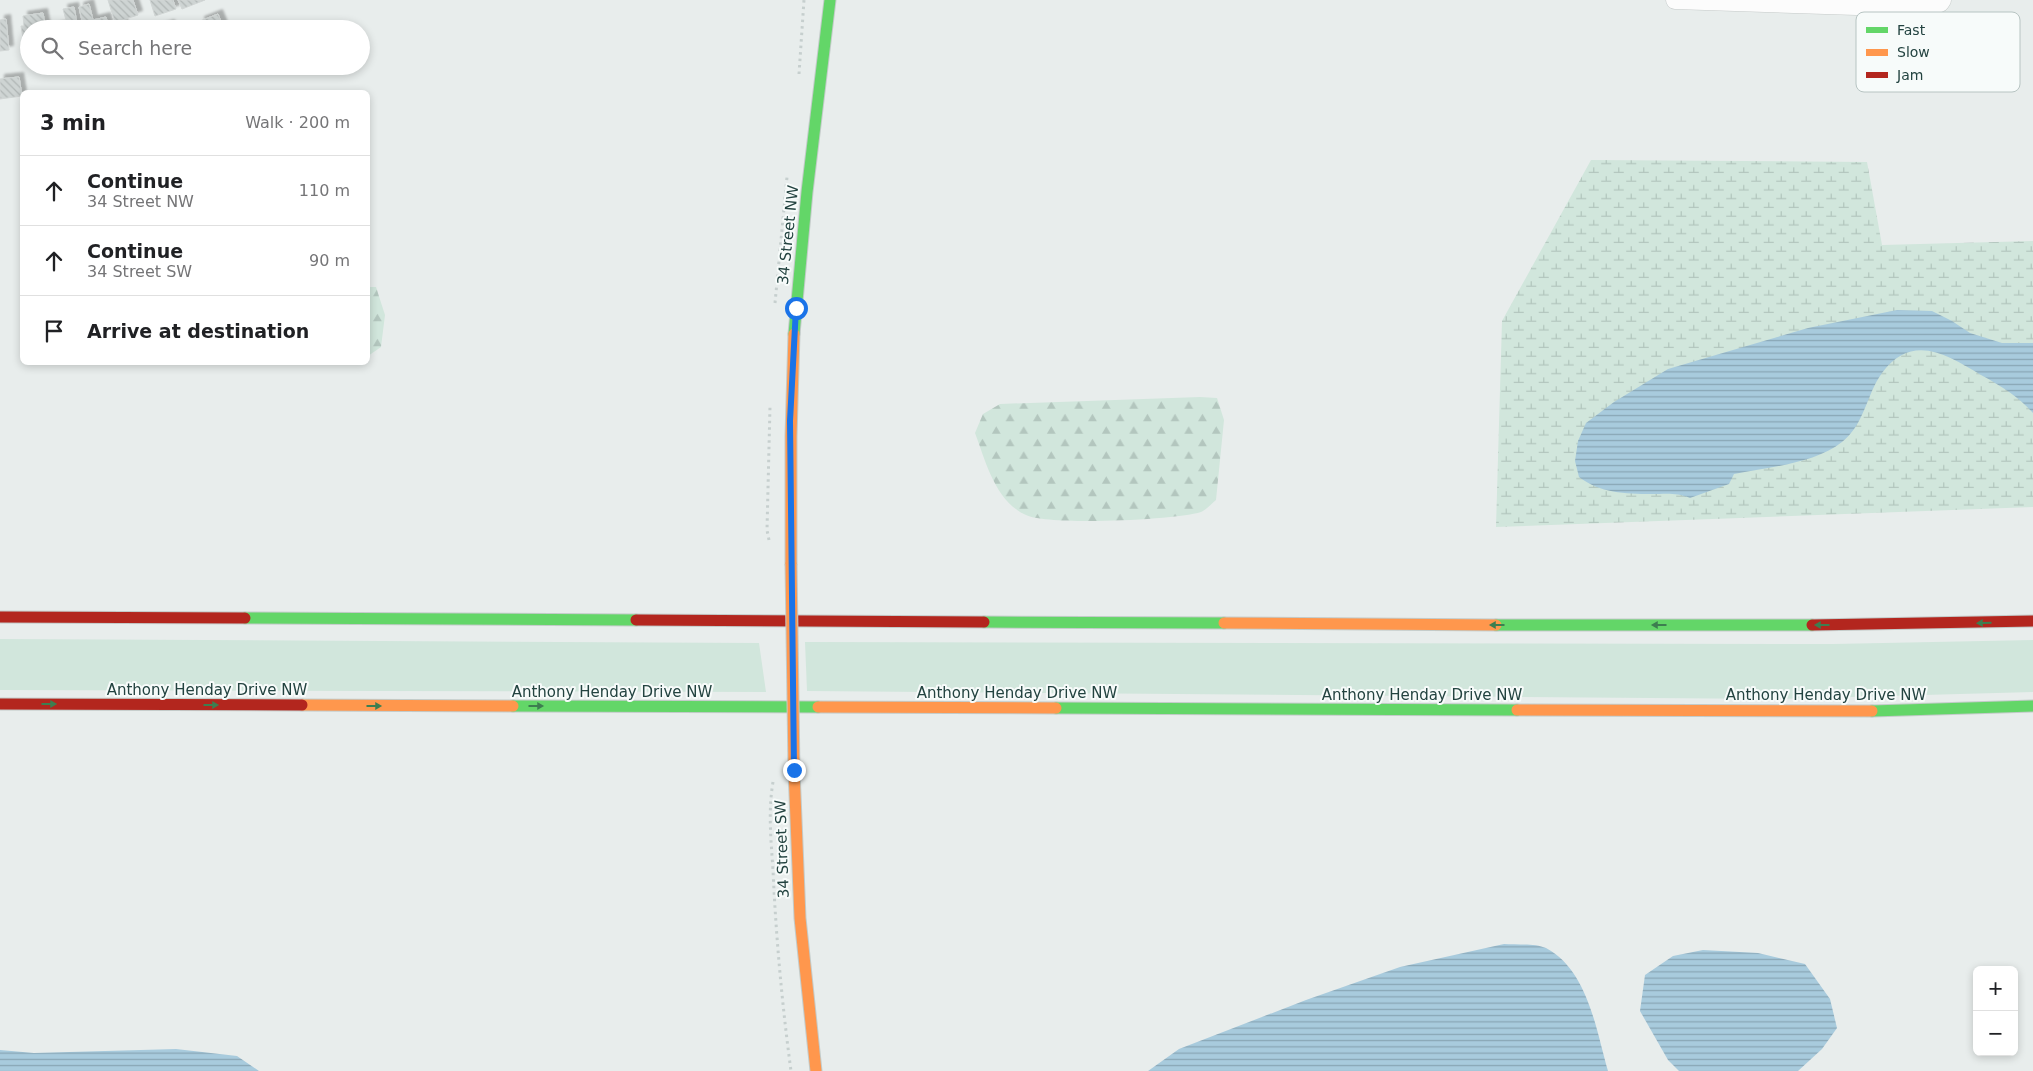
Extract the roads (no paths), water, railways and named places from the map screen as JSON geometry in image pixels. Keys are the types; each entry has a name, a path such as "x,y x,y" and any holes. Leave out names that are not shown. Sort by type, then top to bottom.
{"main road":[{"name":"34 Street NW","path":"791,564 790,421 796,308 805,206 830,0"},
{"name":"34 Street SW","path":"791,564 794,770 800,918 816,1071"},
{"path":"0,618 1580,625 1882,625 2033,621"},
{"name":"Anthony Henday Drive NW","path":"0,704 1894,711 2033,706"}],"street":[{"path":"1676,0 1920,8 1941,2"}],"water":[{"path":"1897,310 1932,311 1970,333 2002,343 2033,343 2033,413 2009,392 1956,360 1930,351 1918,350 1905,353 1894,360 1882,373 1861,418 1850,435 1831,449 1818,455 1790,464 1734,474 1729,484 1690,498 1675,494 1613,492 1595,486 1579,477 1575,461 1578,441 1586,423 1614,402 1668,369 1808,328"},
{"path":"1504,944 1542,946 1560,958 1572,971 1588,1002 1608,1071 1148,1071 1179,1049 1306,1000 1400,967"},
{"path":"1703,950 1758,953 1805,964 1830,999 1837,1028 1822,1049 1798,1071 1679,1071 1668,1060 1640,1011 1645,975 1673,956"},
{"path":"176,1049 237,1056 259,1071 0,1071 0,1050 34,1053"}]}
